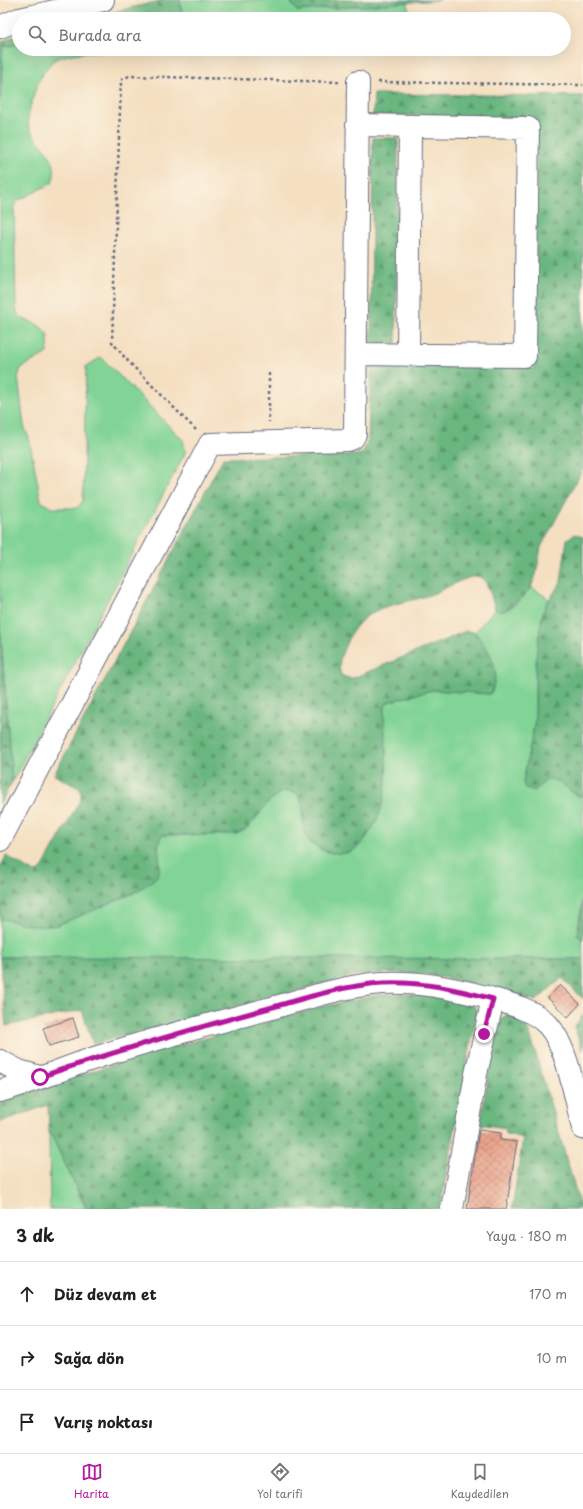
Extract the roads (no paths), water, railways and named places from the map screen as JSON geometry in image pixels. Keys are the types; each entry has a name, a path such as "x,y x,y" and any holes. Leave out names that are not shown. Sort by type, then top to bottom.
{"street":[{"path":"51,12 103,0"},
{"path":"0,27 12,22"},
{"path":"0,840 210,444 348,440 353,438 355,434 358,82"},
{"path":"356,354 525,356 528,128 357,125"},
{"path":"408,355 410,126"},
{"path":"0,1091 146,1042 307,998 365,985 394,983 421,984 442,986 493,999 516,1006 538,1017 556,1036 563,1050 583,1126"},
{"path":"452,1209 476,1074 493,999"},
{"path":"0,1061 19,1071 40,1077"}]}
